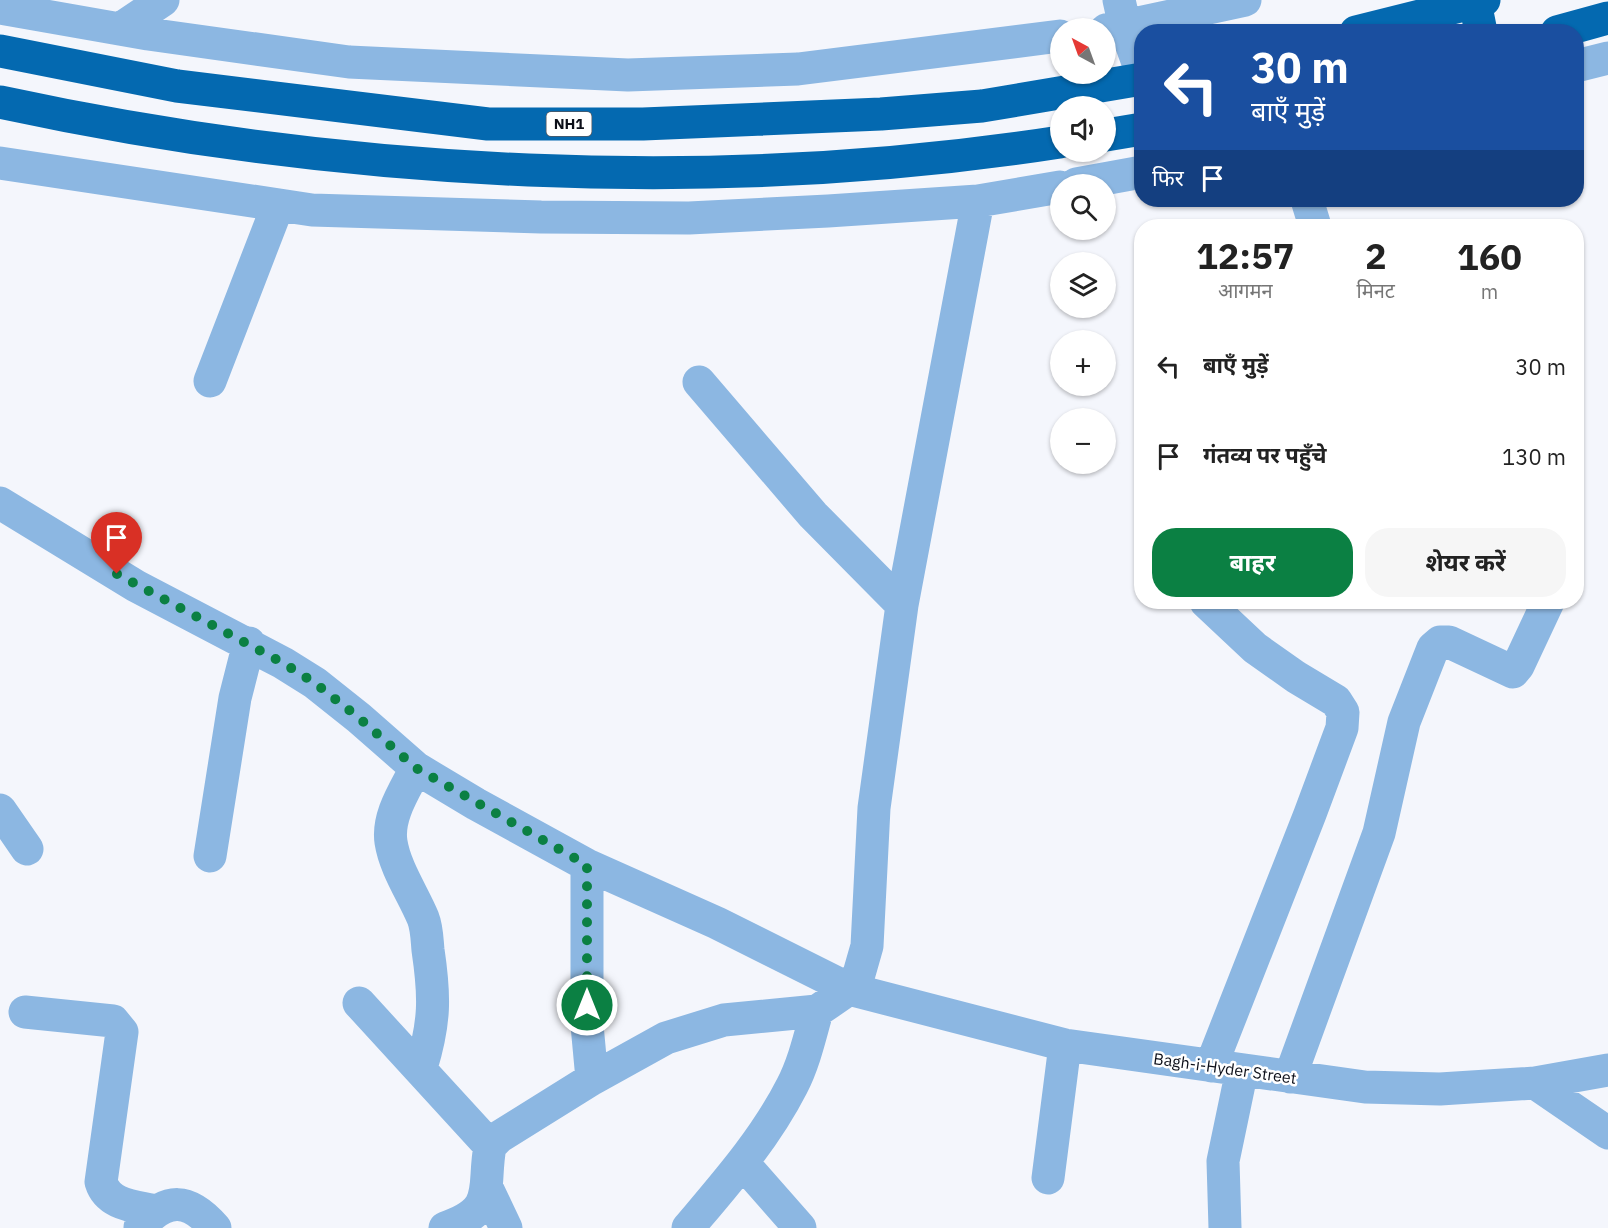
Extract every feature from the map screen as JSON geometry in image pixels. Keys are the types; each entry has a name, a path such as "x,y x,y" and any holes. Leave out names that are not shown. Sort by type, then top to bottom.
{"highway":[{"path":"1403,24 1480,11"},
{"path":"1584,25 1608,18"},
{"name":"NH1","path":"0,51 177,86 488,124 643,124 881,114 982,106 1134,80"},
{"path":"0,102 108,126 204,141 315,154 510,168 647,171 833,167 994,152 1050,144"},
{"path":"1116,133 1134,130"}],"street":[{"path":"1134,57 1116,19 1245,0"},
{"path":"8,6 142,11 349,62 628,75 798,69 1050,37"},
{"path":"1584,64 1608,58"},
{"path":"0,163 312,210 429,214 690,218 978,201 1050,189"},
{"path":"1116,177 1134,173"},
{"path":"445,1228 471,1216 482,1205 487,1188 490,1146 499,1137 592,1079 666,1038 694,1028 724,1020 817,1011 849,988 859,974 867,946 874,808 902,605 978,201"},
{"path":"210,381 278,205"},
{"path":"699,382 813,515 902,605"},
{"name":"Bagh-i-Hyder Street","path":"0,503 136,586 249,643 315,683 416,768 587,865 717,923 849,988 1065,1045 1365,1087 1440,1089 1534,1083 1608,1070"},
{"path":"1213,609 1255,648 1296,677 1336,701 1342,712 1342,728 1314,803 1227,1068 1223,1161 1225,1228"},
{"path":"1290,1077 1379,833 1404,722 1433,648 1440,642 1449,642 1513,672 1545,609"},
{"path":"210,856 235,698 249,643"},
{"path":"416,768 392,821 391,841 397,861 424,922 432,973 435,1004 430,1036 421,1068"},
{"path":"0,810 27,849"},
{"path":"587,865 587,1025 592,1079"},
{"path":"359,1003 421,1068 490,1146"},
{"path":"688,1228 743,1164 793,1085 817,1011"},
{"path":"25,1012 113,1022 119,1025 122,1032 102,1182 105,1193 111,1199 147,1220 170,1206 184,1204 197,1209 215,1228"},
{"path":"1048,1178 1065,1045"},
{"path":"1534,1083 1608,1133"},
{"path":"743,1164 800,1228"},
{"path":"487,1188 506,1228"}],"route":[{"path":"117,574 283,663 315,683 416,768 587,865 587,1005"}]}
